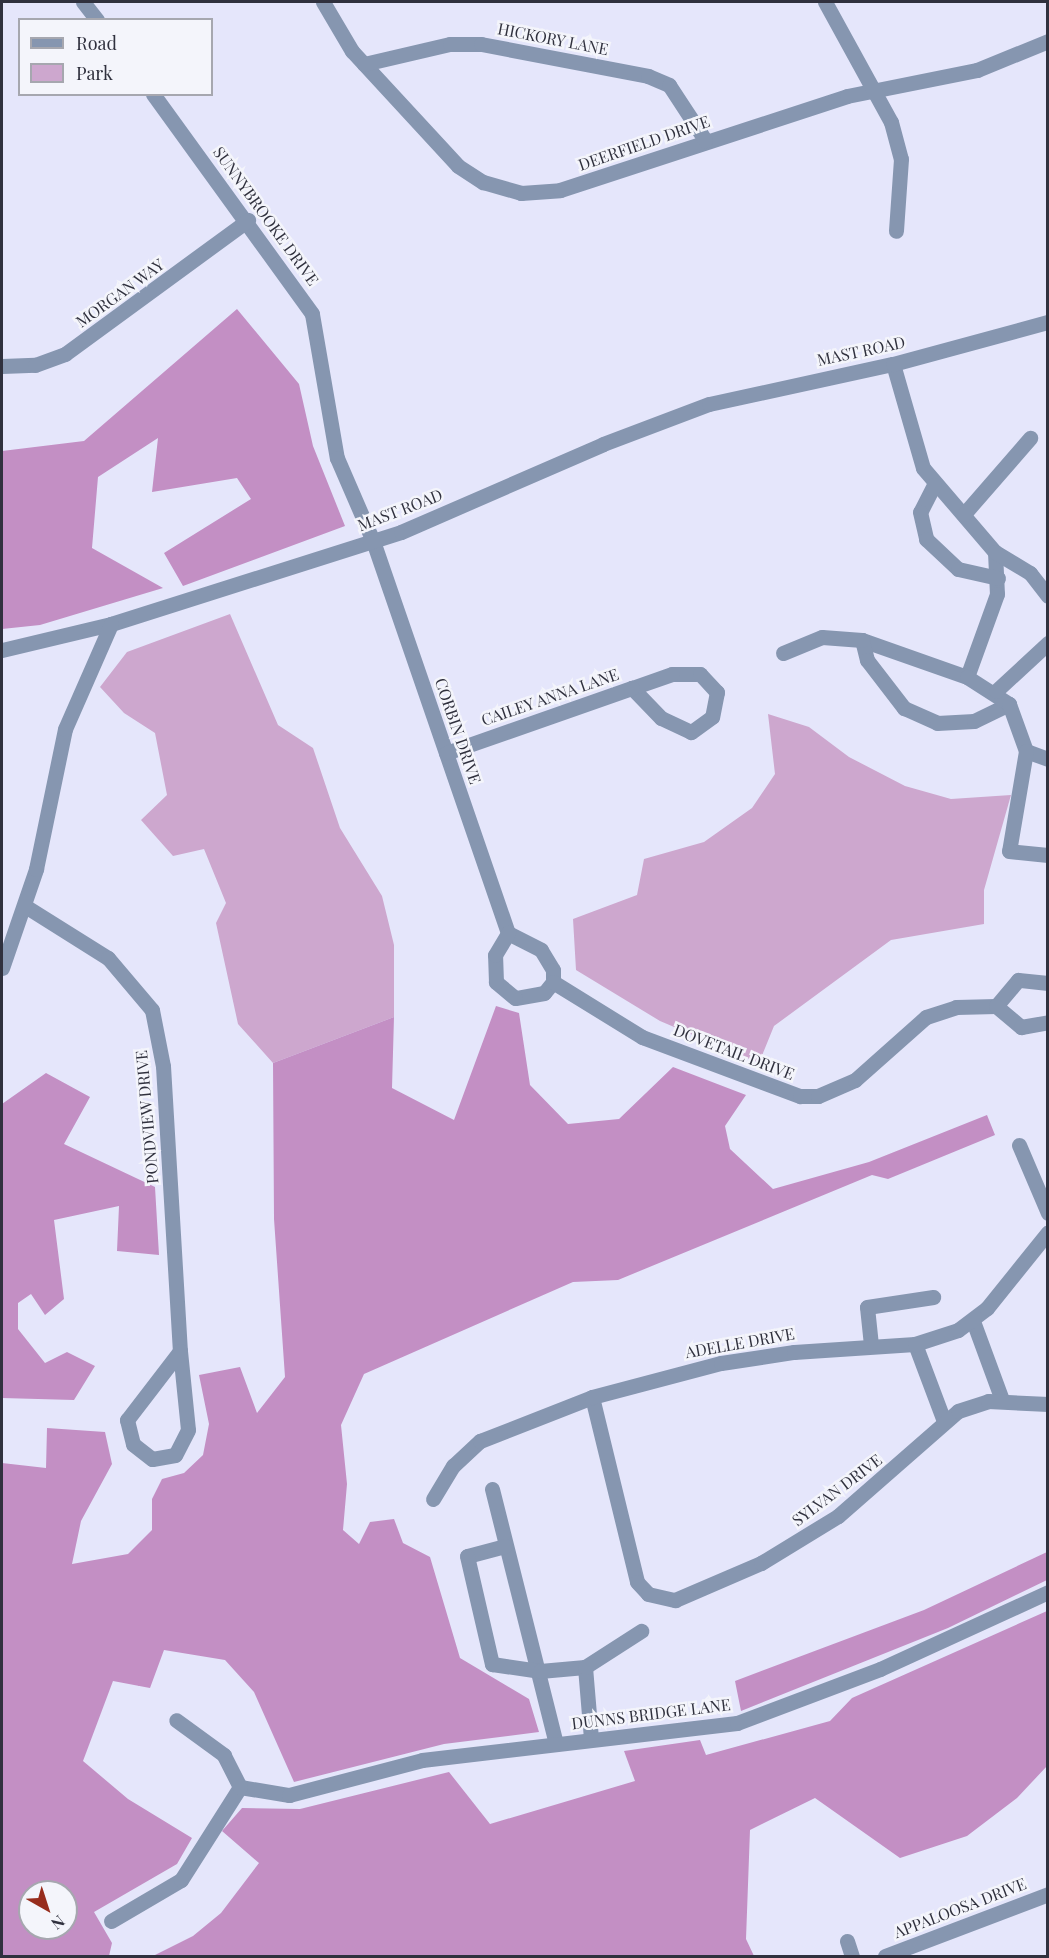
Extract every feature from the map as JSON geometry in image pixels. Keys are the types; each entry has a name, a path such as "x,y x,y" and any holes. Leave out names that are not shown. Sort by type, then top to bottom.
{"street":[{"path":"83,2 95,18"},
{"name":"DEERFIELD DRIVE","path":"323,2 364,64 458,166 483,182 521,193 560,190 705,140 876,90 977,70 1047,41"},
{"path":"825,2 876,90 901,159 896,231"},
{"name":"HICKORY LANE","path":"364,64 450,44 481,44 648,76 669,85 705,140"},
{"name":"SUNNYBROOKE DRIVE","path":"155,96 248,220 312,314 337,458 373,541"},
{"name":"MORGAN WAY","path":"2,366 35,365 65,354 248,220"},
{"name":"MAST ROAD","path":"2,650 111,624 373,541 687,412 780,386 893,364 1047,322"},
{"path":"893,364 915,451 934,485 964,514 995,552 1030,573 1047,596"},
{"path":"964,514 1030,438"},
{"path":"934,485 921,512 926,539 958,569 998,578"},
{"name":"CORBIN DRIVE","path":"373,541 508,933"},
{"path":"967,677 994,609 998,578 995,552"},
{"path":"2,968 25,906 65,729 111,624"},
{"path":"783,653 822,637 862,640 967,677 996,691 1009,704 1026,751 1010,851 1047,855"},
{"path":"862,640 867,660 889,694 920,717 956,725 1009,704"},
{"path":"996,691 1047,643"},
{"name":"CAILEY ANNA LANE","path":"446,753 672,674 700,674 717,692 718,705 712,717 691,732 661,718 632,688"},
{"path":"1026,751 1047,759"},
{"name":"PONDVIEW DRIVE","path":"25,906 108,958 152,1010 163,1066 180,1352 188,1430 176,1455 152,1459 133,1444 127,1420 180,1352"},
{"path":"508,933 542,950 553,970 553,982 531,998 505,993 492,970 508,933"},
{"path":"1047,983 1018,980 996,1006 1021,1027 1047,1022"},
{"name":"DOVETAIL DRIVE","path":"553,982 642,1037 800,1096 818,1096 855,1080 926,1017 956,1007 996,1006"},
{"path":"1018,1145 1047,1213"},
{"name":"ADELLE DRIVE","path":"433,1499 453,1466 480,1440 592,1397 721,1363 871,1345 915,1344 974,1321 1047,1232"},
{"path":"871,1345 867,1307 933,1297"},
{"path":"974,1321 1002,1400"},
{"path":"915,1344 944,1421"},
{"name":"SYLVAN DRIVE","path":"592,1397 637,1582 648,1594 675,1600 761,1563 838,1516 944,1421 974,1405 1002,1400 1047,1404"},
{"path":"492,1489 530,1655 540,1671 556,1744"},
{"path":"505,1546 467,1556 492,1664 540,1671 585,1667 641,1631"},
{"name":"DUNNS BRIDGE LANE","path":"240,1787 289,1796 422,1760 737,1723 880,1669 1047,1592"},
{"path":"585,1667 591,1739"},
{"path":"111,1921 181,1880 240,1787 224,1755 176,1720"},
{"name":"APPALOOSA DRIVE","path":"885,1956 1047,1894"},
{"path":"847,1941 852,1956"}],"green space":[{"path":"230,614 278,725 313,748 340,828 382,896 394,945 394,1017 273,1063 238,1024 216,923 226,903 204,849 173,856 141,820 167,795 155,733 124,713 100,687 127,652"},
{"path":"768,714 809,727 849,757 905,786 951,799 1011,795 984,890 984,924 891,940 774,1026 759,1063 660,1021 576,970 573,919 637,895 644,859 704,842 752,808 775,774"}],"shaded area":[{"path":"237,309 299,384 313,446 345,526 183,586 164,553 251,499 237,478 152,492 158,438 98,477 92,548 163,588 40,625 2,629 2,451 84,441"},
{"path":"496,1006 519,1013 530,1085 568,1124 619,1119 673,1067 746,1095 725,1126 730,1149 773,1189 869,1162 987,1115 995,1135 888,1179 872,1175 618,1280 573,1282 364,1374 341,1425 347,1484 343,1530 359,1544 370,1522 394,1519 403,1543 430,1557 460,1658 529,1699 539,1732 444,1744 294,1782 254,1692 225,1660 164,1650 150,1688 113,1681 83,1761 128,1799 192,1838 177,1864 94,1912 112,1943 109,1956 2,1956 2,1463 46,1468 47,1428 105,1432 112,1464 81,1521 72,1564 128,1554 152,1530 152,1499 162,1479 184,1473 203,1455 209,1424 199,1375 240,1367 257,1413 285,1377 274,1219 273,1063 394,1017 392,1088 454,1120"},
{"path":"46,1073 90,1097 64,1144 155,1187 159,1255 117,1251 119,1206 54,1220 64,1299 45,1315 31,1294 18,1303 18,1329 45,1363 67,1352 95,1366 74,1400 2,1398 2,1104"},
{"path":"1047,1552 1047,1580 948,1628 741,1711 735,1681 924,1610"},
{"path":"1047,1611 1047,1766 1017,1798 967,1836 900,1858 815,1798 750,1830 746,1939 754,1956 153,1956 193,1936 221,1913 259,1863 222,1831 242,1808 300,1809 449,1772 490,1824 635,1781 624,1751 700,1740 706,1755 830,1721 852,1698"}]}
